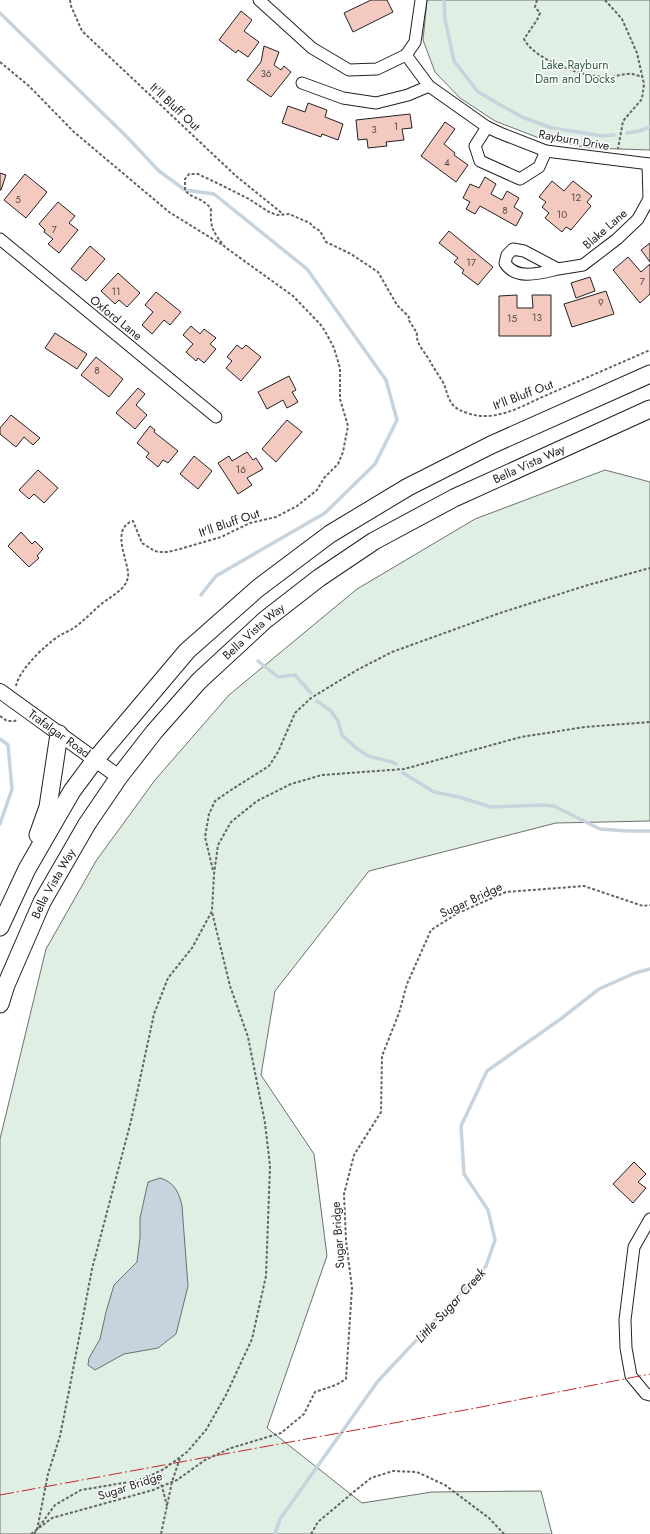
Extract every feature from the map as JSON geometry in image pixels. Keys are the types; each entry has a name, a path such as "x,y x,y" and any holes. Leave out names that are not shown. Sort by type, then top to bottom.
{"main road":[{"path":"0,927 27,869 72,791 95,760 187,651 257,589 330,534 415,483 491,445 650,374"},
{"name":"Bella Vista Way","path":"0,1004 6,985 42,902 87,824 119,777 154,732 199,682 265,620 319,578 374,541 454,498 650,409"},
{"path":"27,869 48,807 59,734"}],"street":[{"path":"259,0 312,48 348,70 377,69 406,55 415,42 421,0"},
{"name":"Rayburn Drive","path":"406,55 429,86 487,127 525,144 546,151 649,164"},
{"path":"302,83 343,98 376,103 408,95 429,86"},
{"path":"487,127 475,146 480,161 520,179 539,167 546,151"},
{"name":"Blake Lane","path":"558,269 583,265 617,239 638,219 649,199 649,164"},
{"name":"Oxford Lane","path":"0,239 216,417"},
{"name":"Trafalgar Road","path":"0,691 119,777"},
{"path":"650,1219 634,1247 624,1320 626,1348 631,1376 646,1394 650,1395"}],"path":[{"name":"It'll Bluff Out","path":"70,0 71,6 82,31 236,176 284,215"},
{"path":"537,0 536,7 540,13 524,39 527,46 561,66 585,74 609,77 629,74 643,77"},
{"path":"605,0 622,19 637,53 644,84 642,99 623,121 617,160"},
{"name":"It'll Bluff Out","path":"0,62 29,86 74,132 169,212 229,249 289,293 320,324 334,348 340,368 340,399 348,426 340,460 324,478 317,490 297,506 276,518 250,523 221,537 168,552 158,552 142,543 133,522 130,522 122,532 122,547 128,578 124,587 101,604 72,629 55,639 26,666 16,683 15,690 20,697 22,707"},
{"name":"It'll Bluff Out","path":"229,249 218,239 212,230 210,222 211,209 200,198 196,198 185,190 185,179 189,174 198,174 220,184 276,215 289,214 310,223 320,231 326,242 351,254 378,272 397,305 409,317 408,319 417,333 416,336 420,346 443,382 448,398 453,405 464,412 476,416 498,416 650,350"},
{"path":"214,874 205,837 209,814 215,801 269,766 278,752 295,713 311,698 357,670 392,652 507,611 588,585 650,568"},
{"path":"0,716 7,721 15,721 19,717 22,707"},
{"path":"141,1480 164,1469 180,1457 206,1430 226,1395 252,1339 266,1276 270,1166 266,1123 248,1036 230,986 212,911 214,874 218,845 231,822 258,801 291,784 322,775 404,769 521,737 585,727 650,722"},
{"name":"Sugar Bridge","path":"32,1534 52,1518 162,1486 172,1482 205,1460 231,1448 281,1433 304,1414 315,1392 336,1385 346,1379 352,1288 346,1241 344,1194 354,1155 381,1112 382,1056 399,1013 407,984 431,930 458,913 506,892 584,886 643,906 650,905"},
{"path":"37,1530 48,1474 60,1436 92,1269 131,1122 154,1014 168,978 192,948 212,911"},
{"path":"161,1534 172,1482 180,1457"},
{"path":"312,1534 318,1522 371,1478 393,1471 417,1472 445,1485 489,1518 504,1534"},
{"path":"37,1530 55,1505 81,1490 141,1480 154,1479 162,1486 167,1509"}],"green space":[{"name":"Lake Rayburn Dam and Docks","path":"427,0 650,0 650,150 590,148 539,138 495,121 460,98 435,72 423,40"},
{"path":"605,470 650,482 650,821 556,823 369,871 275,991 261,1075 314,1154 327,1256 267,1428 362,1503 432,1492 541,1491 552,1534 0,1534 0,1139 46,949 96,861 155,780 229,695 357,589 475,519"}],"shaded area":[{"path":"160,1178 169,1182 175,1188 182,1206 188,1286 176,1334 158,1348 124,1354 95,1370 88,1365 89,1358 100,1339 114,1285 137,1262 140,1237 140,1218 148,1182"}],"building":[{"path":"371,0 387,0 393,12 353,32 344,13"},
{"path":"241,11 252,20 244,31 259,42 248,57 238,50 236,53 219,40"},
{"path":"264,46 279,52 274,65 281,70 284,66 291,72 271,97 247,80 261,62"},
{"path":"308,103 327,110 325,117 343,124 338,140 322,134 321,137 282,123 288,106 305,112"},
{"path":"410,114 412,128 402,129 404,140 386,142 387,146 368,148 367,139 358,140 356,120"},
{"path":"445,122 455,129 444,144 455,153 454,155 468,165 456,182 421,156"},
{"path":"0,173 6,175 1,190 0,190"},
{"path":"25,174 47,192 26,218 4,200"},
{"path":"485,177 496,184 491,194 502,200 507,191 519,198 514,207 523,213 516,226 480,206 475,214 466,209 470,202 463,198 470,184 479,188"},
{"path":"552,181 564,191 573,181 592,196 587,202 591,206 571,230 566,227 562,232 545,218 549,213 542,207 546,202 539,197"},
{"path":"58,202 75,216 69,223 78,230 59,253 48,244 53,239 44,232 45,230 39,224"},
{"path":"449,231 493,267 478,285 462,273 464,270 454,262 458,258 439,243"},
{"path":"650,243 650,262 641,250"},
{"path":"90,246 105,259 86,281 71,269"},
{"path":"628,257 641,272 650,264 650,294 640,303 613,270"},
{"path":"118,273 140,293 127,307 119,300 115,304 101,291"},
{"path":"590,277 595,291 576,298 571,283"},
{"path":"606,291 614,314 572,327 564,304"},
{"path":"156,292 181,312 170,325 164,320 152,334 142,325 153,312 145,305"},
{"path":"517,295 517,308 533,308 532,295 551,295 551,336 499,336 499,296"},
{"path":"191,326 200,334 204,329 216,338 210,344 216,349 204,363 198,358 196,361 186,352 193,344 183,335"},
{"path":"55,333 87,354 77,369 45,348"},
{"path":"237,345 242,349 246,345 261,357 241,381 226,368 232,361 227,357"},
{"path":"96,357 123,379 109,397 81,375"},
{"path":"289,376 296,390 292,392 298,402 287,408 283,400 267,409 258,392"},
{"path":"138,388 145,394 136,405 147,415 135,429 116,413"},
{"path":"11,415 40,438 33,445 24,437 16,447 0,434 0,428"},
{"path":"287,420 302,432 276,462 262,449"},
{"path":"150,426 155,430 154,432 178,451 168,463 163,460 158,467 146,457 149,453 137,443"},
{"path":"247,452 253,460 256,458 263,469 247,478 252,485 238,494 218,463 229,456 232,461"},
{"path":"194,456 212,471 198,489 180,474"},
{"path":"38,470 58,488 44,503 34,494 29,499 19,490"},
{"path":"21,532 32,544 35,541 43,549 37,556 39,558 29,567 8,546"},
{"path":"634,1162 646,1174 638,1182 646,1188 633,1203 613,1184"}],"waterway":[{"path":"444,0 445,19 454,61 478,92 522,117 552,128 603,136 614,135"},
{"path":"0,13 126,136 159,171 185,190 214,194 307,269 386,380 397,420 375,464 325,513 216,576 201,595"},
{"path":"627,133 650,127"},
{"path":"258,661 278,677 295,675 311,693"},
{"path":"317,701 331,711 338,721 342,735 355,747 368,756 396,764"},
{"path":"0,739 8,745 12,789 0,824"},
{"path":"403,773 434,792 459,797 491,807 554,806 600,829 650,831"},
{"name":"Little Sugar Creek","path":"275,1534 280,1519 378,1381 486,1266 495,1240 488,1210 464,1174 461,1126 487,1071 562,1018 599,989 635,973 650,969"}],"power":[{"path":"0,1495 476,1408 650,1374"}]}
